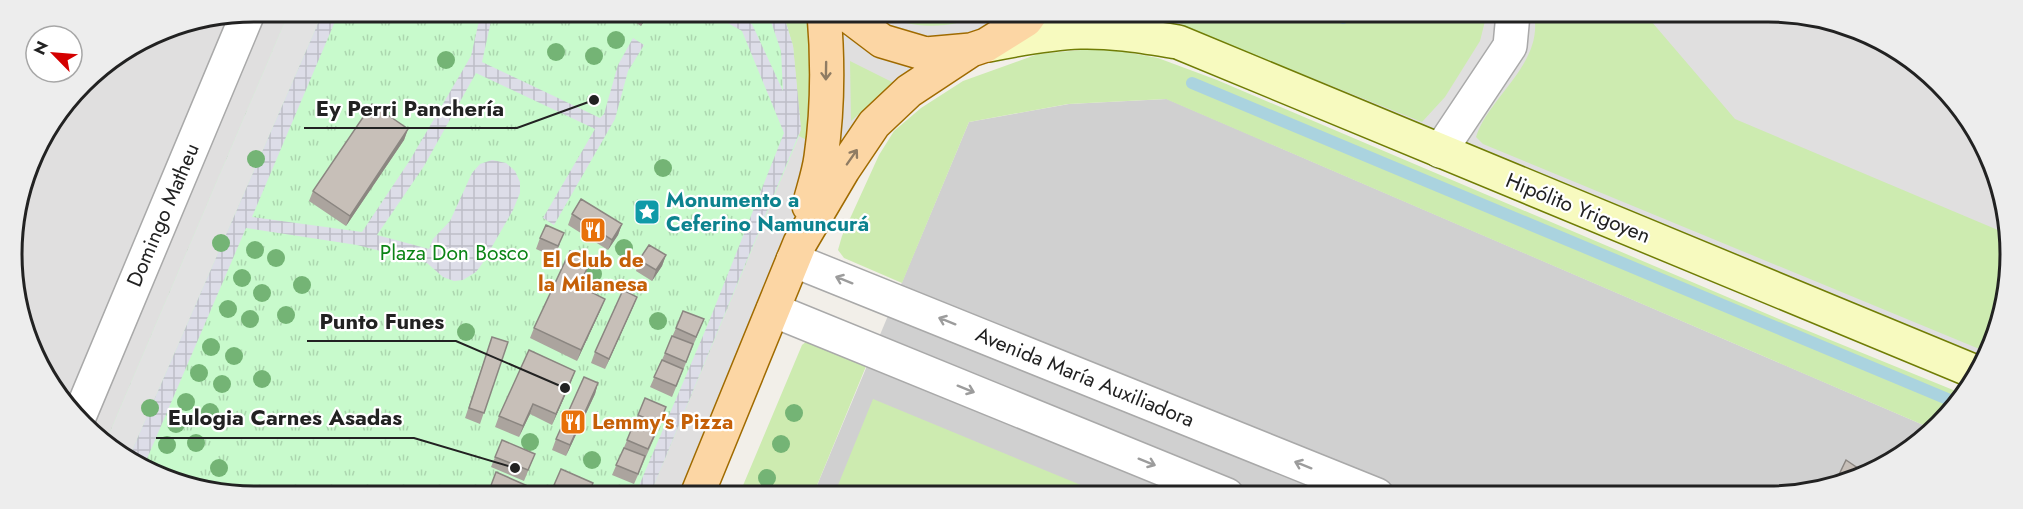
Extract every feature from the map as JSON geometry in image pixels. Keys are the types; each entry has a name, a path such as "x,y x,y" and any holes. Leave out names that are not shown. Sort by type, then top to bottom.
{"main road":[{"path":"797,251 822,149 826,110 827,43 825,22"},
{"path":"857,22 882,41 926,54 978,48"},
{"path":"701,486 797,251 843,170 874,124 909,91 1023,22"},
{"name":"Hipólito Yrigoyen","path":"1152,22 1178,42 1969,369"},
{"name":"Hipólito Yrigoyen","path":"978,48 1034,36 1082,32 1178,42"}],"street":[{"path":"1440,151 1510,46 1512,22"},
{"name":"Domingo Matheu","path":"82,410 244,23"},
{"name":"Avenida María Auxiliadora","path":"797,251 1356,486"},
{"path":"773,310 1205,486"}],"shaded area":[{"path":"254,22 1768,22 1799,24 1829,30 1871,46 1885,54 1910,70 1933,90 1953,113 1977,152 1993,194 2000,239 1999,285 1993,315 1976,358 1178,42 986,45 874,124 701,486 239,486 194,479 152,463 138,455 113,439 90,419 70,396 46,357 30,315 23,270 24,224 30,194 40,166 70,113 90,90 113,70 152,46 194,30 224,24"},
{"path":"285,22 319,22 132,451 109,435"},
{"path":"319,22 335,22 252,217 362,232 410,160 471,56 479,22 491,22 482,62 600,118 604,114 618,65 633,38 644,45 628,71 615,119 554,225 543,218 595,129 476,73 424,166 377,235 429,249 433,239 450,221 472,173 480,164 492,160 506,163 515,171 520,182 520,193 513,210 482,264 476,272 463,280 454,281 443,277 427,263 357,245 246,228 146,460 132,451"},
{"path":"726,22 752,24 783,91 781,51 771,22 786,22 793,46 801,129 654,486 639,486 708,324 784,133 742,31"},
{"path":"1167,99 1925,426 1910,439 1857,469 1829,479 1784,486 817,486 969,122 1069,104"}],"green space":[{"name":"Plaza Don Bosco","path":"285,22 786,22 793,46 799,136 654,486 224,485 194,479 152,463 109,435"},
{"path":"786,22 806,22 815,54 814,144 799,136 801,129 793,46"},
{"path":"903,22 960,22 933,26"},
{"path":"1485,22 1480,41 1445,97 1422,122 1179,23"},
{"path":"1534,22 1652,22 1735,119 1999,231 1999,285 1993,315 1980,349 1483,144 1476,137 1492,108 1523,64 1531,49 1535,32"},
{"path":"1103,48 1158,58 1217,80 1779,319 1956,391 1925,426 1166,99 1068,104 969,122 902,283 844,258 838,250 842,236 879,155 894,131 921,108 963,81 1038,54"},
{"path":"850,61 894,83 851,121"},
{"path":"812,337 869,359 817,486 743,486 802,345"},
{"path":"873,399 1083,486 838,486"}],"building":[{"path":"372,104 408,129 350,216 313,191"},
{"path":"581,199 622,224 612,240 572,214"},
{"path":"546,225 564,233 558,246 540,238"},
{"path":"649,245 666,255 656,270 639,260"},
{"path":"570,251 591,260 579,286 605,299 581,350 534,328"},
{"path":"623,290 637,297 609,359 595,352"},
{"path":"683,311 704,319 696,337 676,328"},
{"path":"672,336 693,344 686,362 665,353"},
{"path":"492,337 508,342 484,413 469,408"},
{"path":"529,350 575,371 556,414 533,404 523,426 499,416"},
{"path":"662,360 683,369 676,386 654,377"},
{"name":"Lemmy's Pizza","path":"584,377 598,383 570,445 556,439"},
{"path":"645,398 666,407 659,424 638,415"},
{"path":"634,423 656,432 648,449 627,440"},
{"path":"502,440 535,454 528,470 495,457"},
{"path":"624,448 645,456 638,474 616,465"},
{"path":"1846,460 1858,468 1857,469 1839,476"},
{"path":"561,469 593,483 592,486 554,485"},
{"path":"496,472 528,486 491,486"}],"waterway":[{"path":"1192,83 1949,400"}],"place":[{"name":"Ey Perri Panchería","path":"594,100"},
{"name":"Monumento a Ceferino Namuncurá","path":"647,212"},
{"name":"El Club de la Milanesa","path":"593,230"},
{"name":"Punto Funes","path":"565,388"},
{"name":"Lemmy's Pizza","path":"573,422"},
{"name":"Eulogia Carnes Asadas","path":"515,468"}]}
